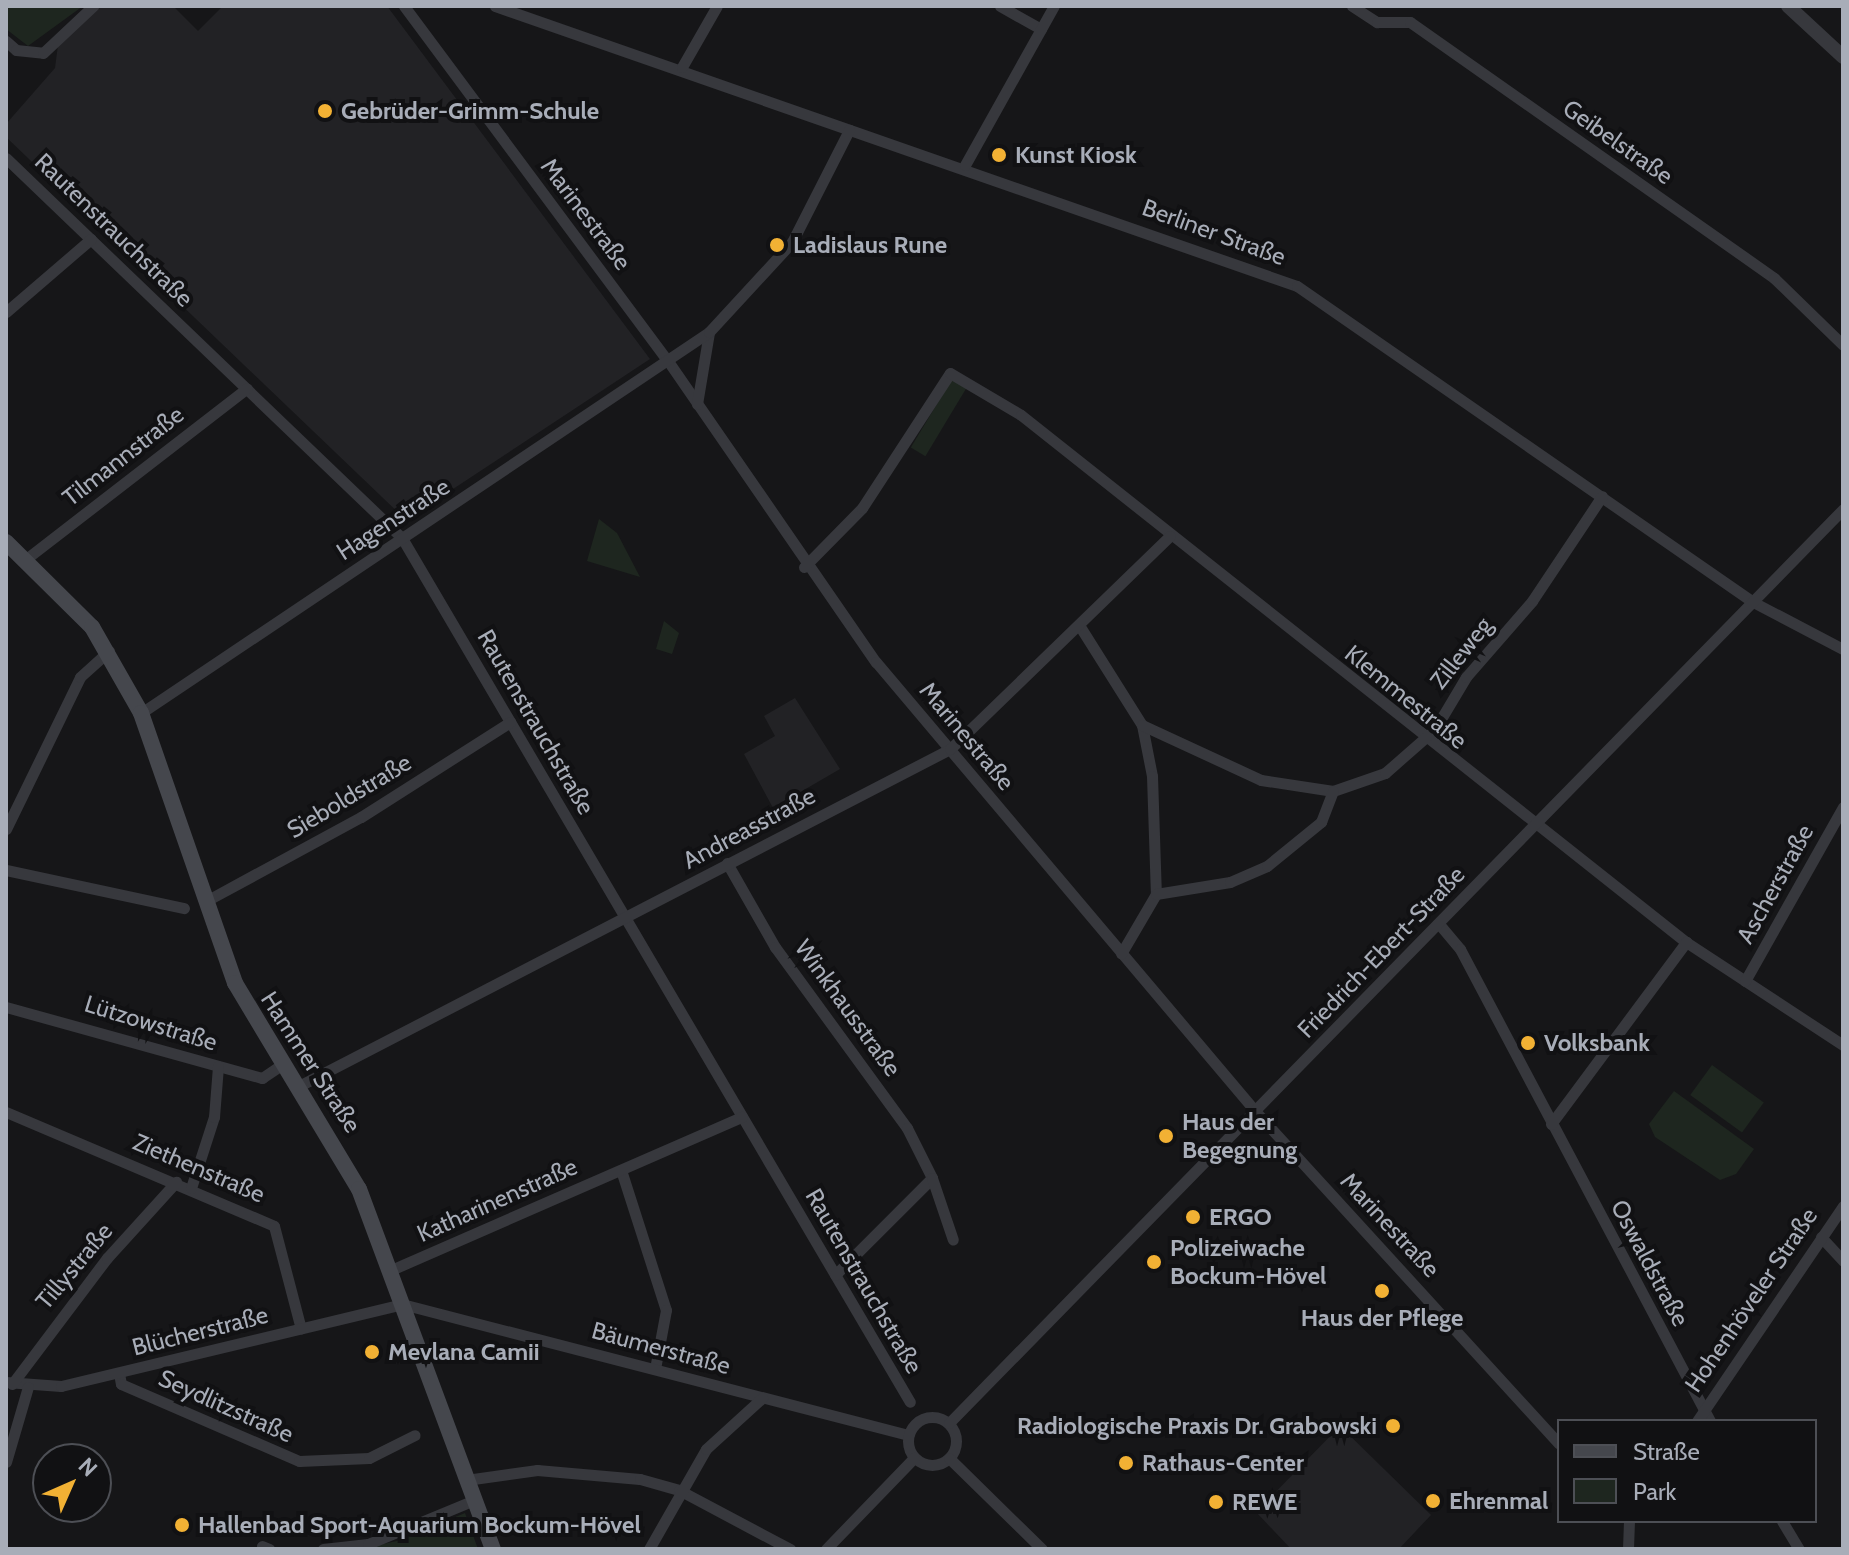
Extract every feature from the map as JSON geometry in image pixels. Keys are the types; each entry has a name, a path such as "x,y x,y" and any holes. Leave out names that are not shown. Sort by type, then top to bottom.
{"main road":[{"name":"Hammer Straße","path":"6,542 26,559 109,651 141,713 245,1006 346,1161 391,1270 493,1549"}],"street":[{"path":"6,41 16,50 43,53 93,6"},
{"name":"Marinestraße","path":"404,6 668,361 804,567 950,749 1256,1112 1557,1442"},
{"name":"Berliner Straße","path":"495,6 682,67 849,130 965,165 1297,286 1753,602 1843,649"},
{"path":"682,67 717,6"},
{"path":"1000,6 1041,29"},
{"path":"965,165 1054,6"},
{"name":"Geibelstraße","path":"1352,6 1377,22 1410,22 1774,278 1843,345"},
{"path":"1788,6 1843,57"},
{"name":"Hagenstraße","path":"141,713 709,332 792,242 849,130"},
{"name":"Rautenstrauchstraße","path":"6,158 402,538 910,1402"},
{"path":"6,312 91,239"},
{"path":"697,404 709,332"},
{"name":"Klemmestraße","path":"804,567 862,508 950,373 1021,415 1425,741 1686,942 1843,1045"},
{"name":"Tilmannstraße","path":"26,559 247,388"},
{"name":"Zilleweg","path":"1333,791 1385,773 1425,741 1602,496"},
{"name":"Friedrich-Ebert-Straße","path":"949,1423 1843,509"},
{"name":"Andreasstraße","path":"297,1087 950,749 1170,536"},
{"path":"1079,625 1142,725 1152,776 1156,894 1121,954"},
{"path":"6,829 80,677 109,651"},
{"name":"Sieboldstraße","path":"206,901 361,817 510,722"},
{"path":"1142,725 1223,768 1333,791 1321,822 1267,866 1230,882 1156,894"},
{"name":"Ascherstraße","path":"1745,981 1843,807"},
{"name":"Winkhausstraße","path":"727,863 775,947 907,1128 932,1178 953,1240"},
{"path":"6,870 184,908"},
{"name":"Oswaldstraße","path":"1439,924 1460,949 1700,1416"},
{"path":"1551,1124 1686,942"},
{"name":"Lützowstraße","path":"6,1007 262,1078 281,1065"},
{"path":"191,1188 214,1117 218,1066"},
{"name":"Ziethenstraße","path":"7,1116 191,1188 274,1226 301,1329"},
{"name":"Katharinenstraße","path":"391,1270 742,1117"},
{"path":"621,1170 666,1310 655,1369"},
{"path":"835,1275 932,1178"},
{"name":"Tillystraße","path":"9,1383 107,1258 176,1182"},
{"name":"Hohenhöveler Straße","path":"1700,1416 1843,1206"},
{"path":"1821,1237 1843,1261"},
{"name":"Bäumerstraße","path":"402,1304 908,1435"},
{"name":"Blücherstraße","path":"9,1383 28,1387 119,1373 402,1304"},
{"name":"Seydlitzstraße","path":"119,1373 121,1384 299,1461 369,1458 415,1435"},
{"path":"6,1462 28,1387"},
{"path":"649,1549 679,1490 706,1449 762,1398"},
{"path":"928,1416 949,1423 957,1441 949,1458 935,1465 914,1458 908,1435 928,1416"},
{"path":"826,1549 914,1458"},
{"path":"949,1458 1042,1549"},
{"path":"466,1480 484,1472 580,1470 679,1490 790,1549"},
{"path":"323,1549 368,1544 474,1500"},
{"path":"1628,1549 1634,1523"},
{"path":"1783,1523 1799,1549"}],"shaded area":[{"path":"101,6 173,6 198,31 223,6 387,6 650,359 406,520 6,137 6,124 55,68 58,45"},
{"path":"795,698 840,769 773,808 744,754 775,736 764,716"},
{"path":"1340,1426 1431,1515 1399,1549 1291,1549 1256,1512"}],"green space":[{"path":"6,6 83,6 28,46 6,29"},
{"path":"952,379 967,388 925,456 911,448"},
{"path":"599,519 617,533 640,577 587,561"},
{"path":"664,621 679,633 672,654 656,649"},
{"path":"1712,1065 1764,1103 1742,1133 1690,1095"},
{"path":"1674,1091 1754,1149 1736,1174 1720,1180 1655,1137 1649,1124"},
{"path":"465,1513 478,1549 360,1549 397,1541"}],"place":[{"name":"Gebrüder-Grimm-Schule","path":"325,111"},
{"name":"Kunst Kiosk","path":"999,155"},
{"name":"Ladislaus Rune","path":"777,245"},
{"name":"Volksbank","path":"1528,1043"},
{"name":"Haus der Begegnung","path":"1166,1136"},
{"name":"ERGO","path":"1193,1217"},
{"name":"Polizeiwache Bockum-Hövel","path":"1154,1262"},
{"name":"Haus der Pflege","path":"1382,1291"},
{"name":"Mevlana Camii","path":"372,1352"},
{"name":"Radiologische Praxis Dr. Grabowski","path":"1393,1426"},
{"name":"Rathaus-Center","path":"1126,1463"},
{"name":"Ehrenmal","path":"1433,1501"},
{"name":"REWE","path":"1216,1502"},
{"name":"Hallenbad Sport-Aquarium Bockum-Hövel","path":"182,1525"}]}
